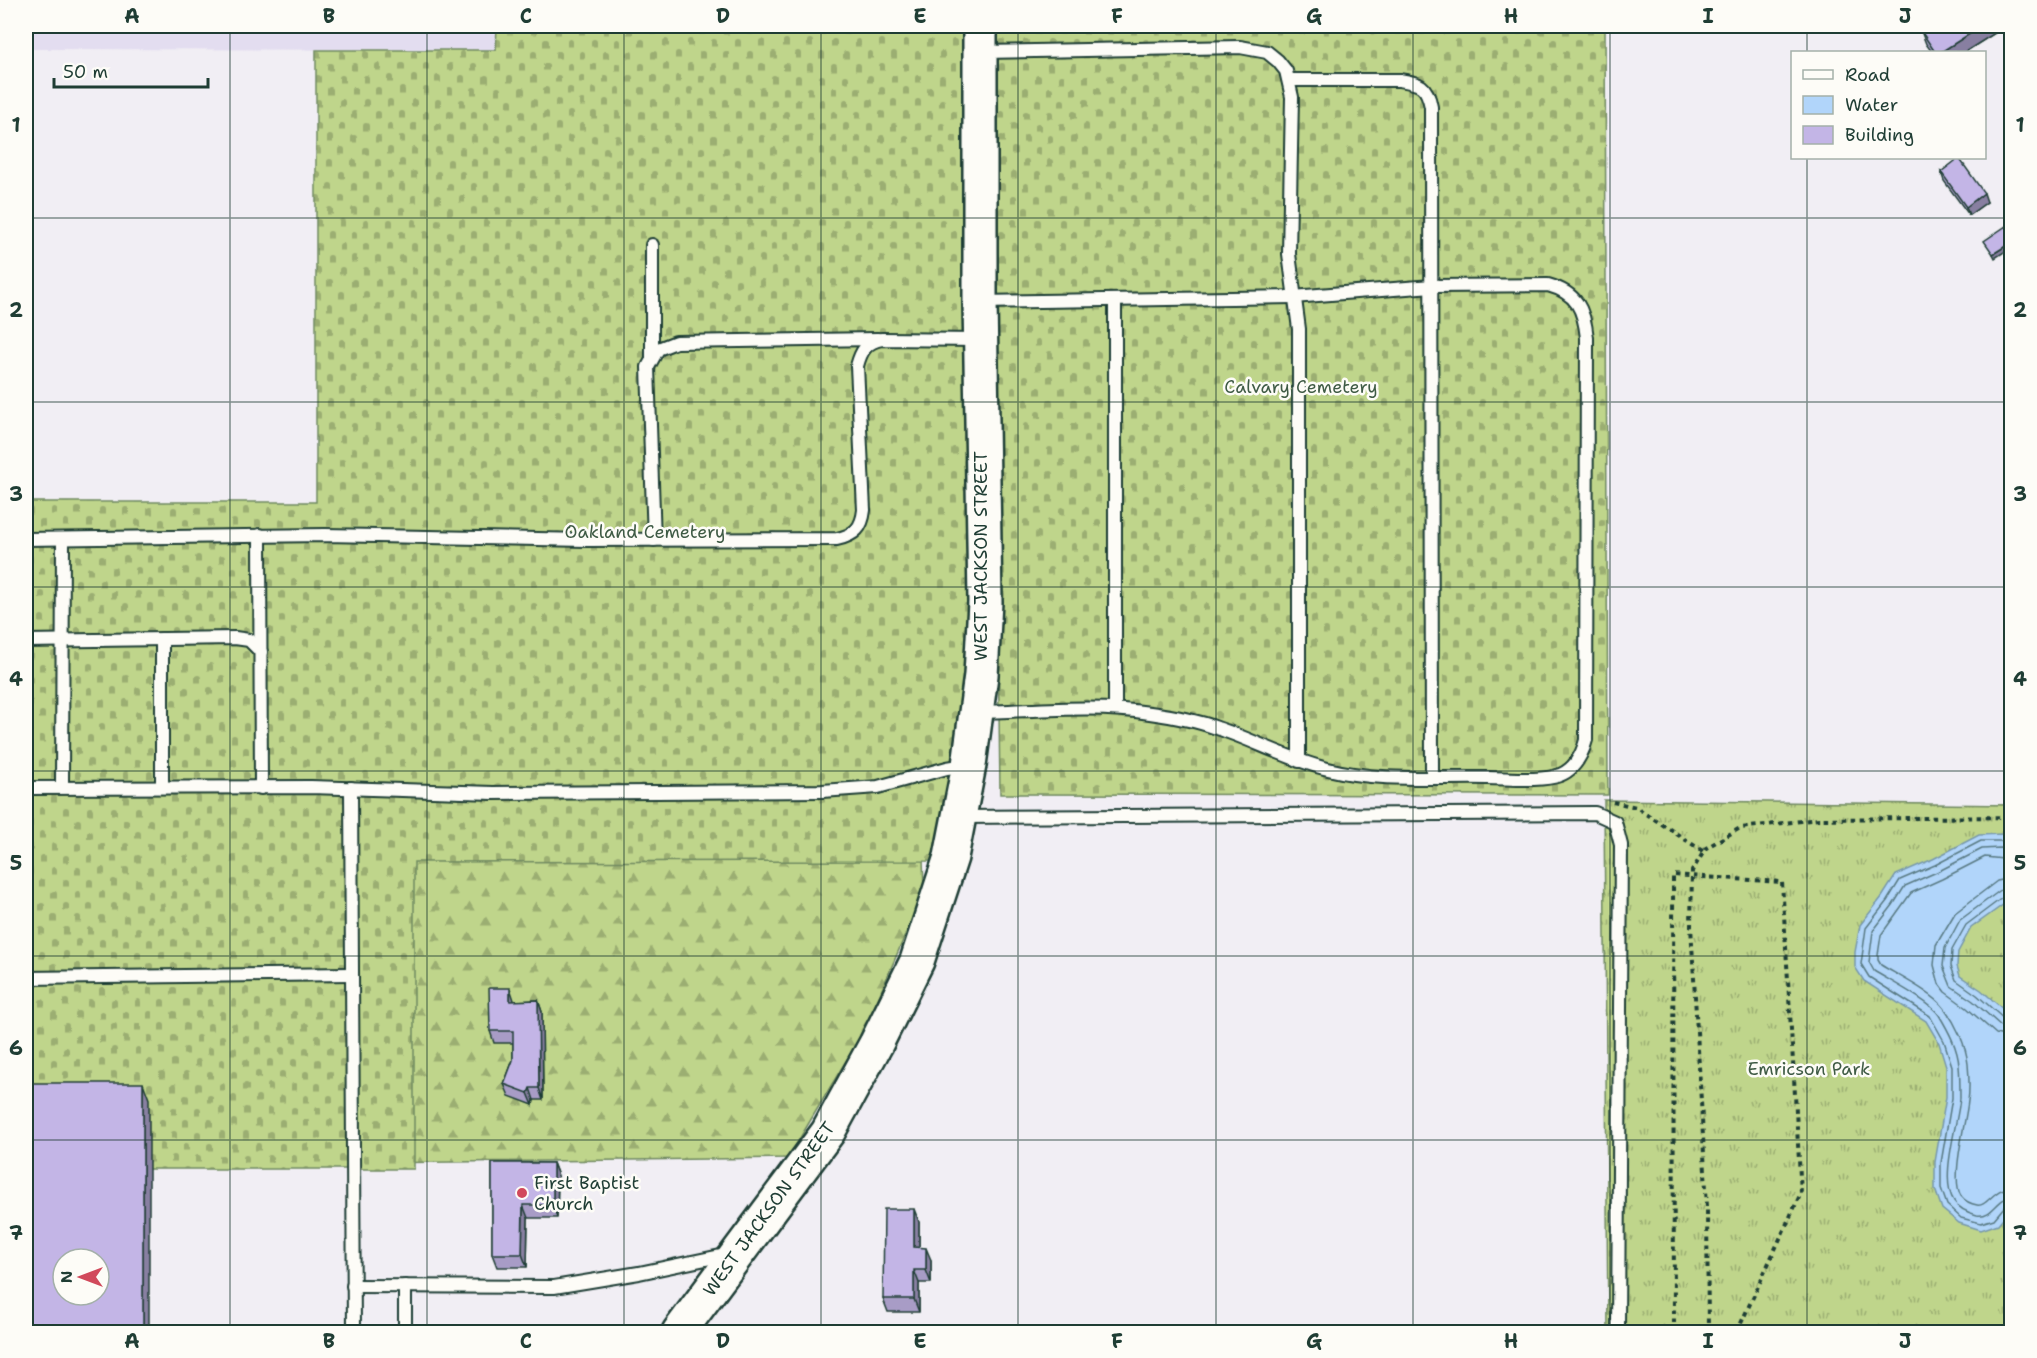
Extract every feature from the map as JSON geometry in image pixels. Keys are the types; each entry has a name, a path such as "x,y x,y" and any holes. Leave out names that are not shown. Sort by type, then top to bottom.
{"street":[{"name":"WEST JACKSON STREET","path":"687,1330 739,1252 828,1132 876,1044 917,961 951,857 969,765 981,675 985,602 980,340 980,39"}],"lane":[{"path":"980,39 1240,47 1267,52 1286,71 1292,97 1293,129 1289,254 1299,329 1299,761"},
{"path":"1289,80 1399,80 1415,82 1429,95 1431,107 1432,777"},
{"path":"652,245 652,358"},
{"path":"976,712 1114,709 1172,717 1217,728 1299,761 1359,776 1533,778 1558,776 1569,770 1582,754 1586,728 1587,338 1582,310 1573,297 1562,289 1548,285 1431,286 1293,297 980,302"},
{"path":"1114,300 1114,709"},
{"path":"26,539 260,535 654,540 837,539 849,537 858,531 864,510 857,366 866,346 872,341 882,339"},
{"path":"654,540 648,367 658,349 676,342 980,340"},
{"path":"260,535 261,788"},
{"path":"62,787 63,539"},
{"path":"26,641 244,638 261,652"},
{"path":"162,639 162,787"},
{"path":"26,788 351,788 493,793 822,791 878,787 947,768 969,765"},
{"path":"351,788 354,1332"},
{"path":"958,817 1595,813 1615,822 1621,845 1618,1332"},
{"path":"26,978 352,974"},
{"path":"353,1286 554,1287 639,1273 739,1252"},
{"path":"405,1286 405,1332"}],"path":[{"path":"1708,1332 1707,1207 1691,926 1692,871 1706,848 1740,828 1819,819 2012,817"},
{"path":"1674,1332 1673,875 1782,882 1801,1193 1737,1332"},
{"path":"1997,1332 2012,1329"}],"shaded area":[{"path":"26,26 497,26 497,50 26,49"}],"green space":[{"name":"Oakland Cemetery","path":"497,26 968,26 975,600 961,710 933,861 414,862 414,1169 26,1169 26,502 316,502 316,50 496,50"},
{"name":"Calvary Cemetery","path":"991,26 1605,26 1608,795 1000,794"},
{"path":"363,797 922,825 924,891 865,1029 788,1158 365,1163"},
{"name":"Emricson Park","path":"1604,800 2011,805 2011,1332 1608,1332"}],"water":[{"path":"2002,834 2011,838 2011,899 1971,928 1958,952 1957,966 1960,976 1981,990 2011,1016 2011,1208 1998,1224 1981,1230 1959,1223 1942,1209 1935,1189 1935,1162 1946,1097 1946,1066 1939,1043 1926,1021 1864,981 1855,967 1855,952 1860,925 1896,875 1979,835"}],"building":[{"path":"1929,26 1982,26 1943,51 1934,51 1921,31"},
{"path":"1960,159 1984,193 1966,207 1941,172"},
{"path":"2006,226 2012,234 2012,242 1993,254 1984,241"},
{"path":"489,988 510,988 510,1001 538,1000 539,1088 530,1088 528,1093 504,1084 513,1060 513,1031 490,1031"},
{"path":"26,1083 143,1083 143,1332 26,1332"},
{"path":"492,1163 553,1163 553,1205 523,1205 522,1254 492,1254"},
{"path":"884,1209 914,1209 914,1247 926,1248 926,1270 914,1270 914,1299 883,1299"}],"place":[{"name":"First Baptist Church","path":"522,1193"}]}
